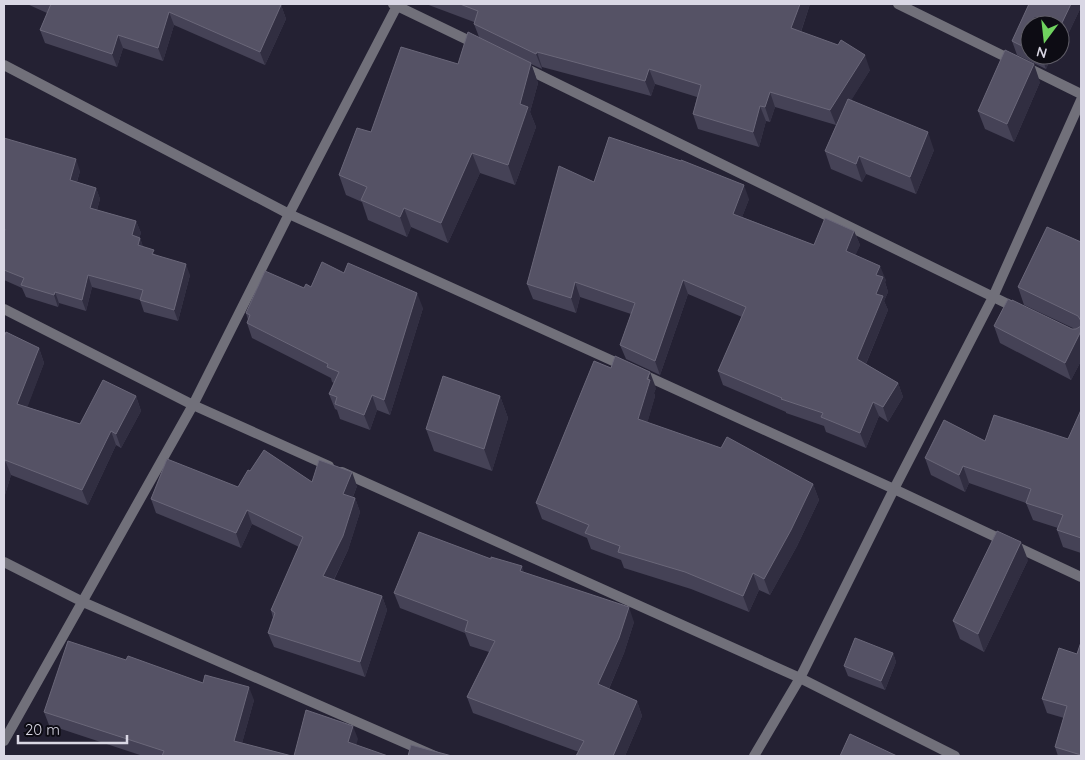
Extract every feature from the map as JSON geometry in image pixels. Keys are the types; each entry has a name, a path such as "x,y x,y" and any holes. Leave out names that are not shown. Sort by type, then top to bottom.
{"street":[{"path":"4,741 193,405 396,4 486,49"},
{"path":"898,4 1081,94"},
{"path":"512,62 1028,314"},
{"path":"4,65 290,214 894,489 1081,577"},
{"path":"754,756 800,678 894,489 993,297 1081,100"},
{"path":"4,309 193,405 800,678 955,756"},
{"path":"4,562 83,602 435,756"}],"building":[{"path":"51,4 281,5 260,52 169,12 158,48 118,35 112,54 40,30"},
{"path":"460,4 800,4 791,28 838,45 841,40 865,55 830,110 770,92 765,107 760,106 753,132 693,114 701,85 649,69 645,81 537,52 536,54 474,24 478,11"},
{"path":"1029,4 1071,4 1066,15 1024,15"},
{"path":"1020,24 1020,45 1012,41"},
{"path":"468,32 531,63 520,104 528,107 508,165 472,153 441,223 404,208 400,217 361,200 367,187 339,175 357,128 371,132 401,47 458,64"},
{"path":"1005,50 1020,57 1020,65 1034,65 1007,124 978,111"},
{"path":"848,99 928,132 910,177 859,156 856,164 825,151"},
{"path":"609,137 681,160 744,185 733,214 814,245 825,218 854,231 846,251 880,266 876,275 883,277 876,294 883,296 857,359 898,383 883,407 873,402 860,433 821,417 823,413 781,399 718,371 746,307 683,280 655,361 620,345 635,303 575,282 571,298 527,284 559,166 594,182"},
{"path":"4,138 76,159 70,180 96,188 90,208 136,221 132,235 140,238 138,245 154,250 152,254 186,264 174,310 140,300 143,290 88,275 82,300 55,292 54,295 21,285 24,278 4,270"},
{"path":"1047,227 1081,242 1081,321 1078,316 1018,287"},
{"path":"322,262 344,273 348,263 417,293 384,400 372,395 364,415 335,404 337,397 329,394 339,372 327,367 328,364 247,323 250,315 246,313 265,271 304,288 306,284 311,287"},
{"path":"1008,299 1072,329 1081,326 1081,331 1065,363 994,326"},
{"path":"6,332 39,348 17,404 80,424 103,380 136,396 116,434 111,431 82,490 5,460 4,466 4,337"},
{"path":"615,356 650,372 647,379 650,380 638,419 721,448 727,437 813,484 791,530 764,579 753,573 743,596 685,572 618,552 620,546 585,533 589,525 536,503 594,361 611,368"},
{"path":"443,376 500,396 484,449 426,429"},
{"path":"1081,410 1081,538 1057,530 1063,515 1026,503 1031,489 963,466 959,475 925,458 944,420 985,441 994,415 1068,439"},
{"path":"264,450 312,482 319,460 352,472 343,494 355,498 343,536 323,576 382,596 360,662 268,633 275,613 271,610 303,537 247,510 236,533 151,499 167,459 238,487 248,470 250,471"},
{"path":"997,531 1021,542 978,634 953,621"},
{"path":"419,532 491,559 491,557 522,566 520,571 629,607 619,638 598,684 637,701 613,756 576,756 584,741 467,697 495,641 465,631 468,621 394,593"},
{"path":"855,638 893,653 881,681 844,666"},
{"path":"68,641 126,660 128,656 203,683 205,675 249,687 234,741 292,756 162,756 164,751 44,712"},
{"path":"1081,642 1081,755 1055,747 1067,706 1042,699 1059,648 1077,654"},
{"path":"306,710 353,726 348,742 388,756 294,756"},
{"path":"850,734 897,756 840,756"},
{"path":"411,745 452,756 408,756"}]}
